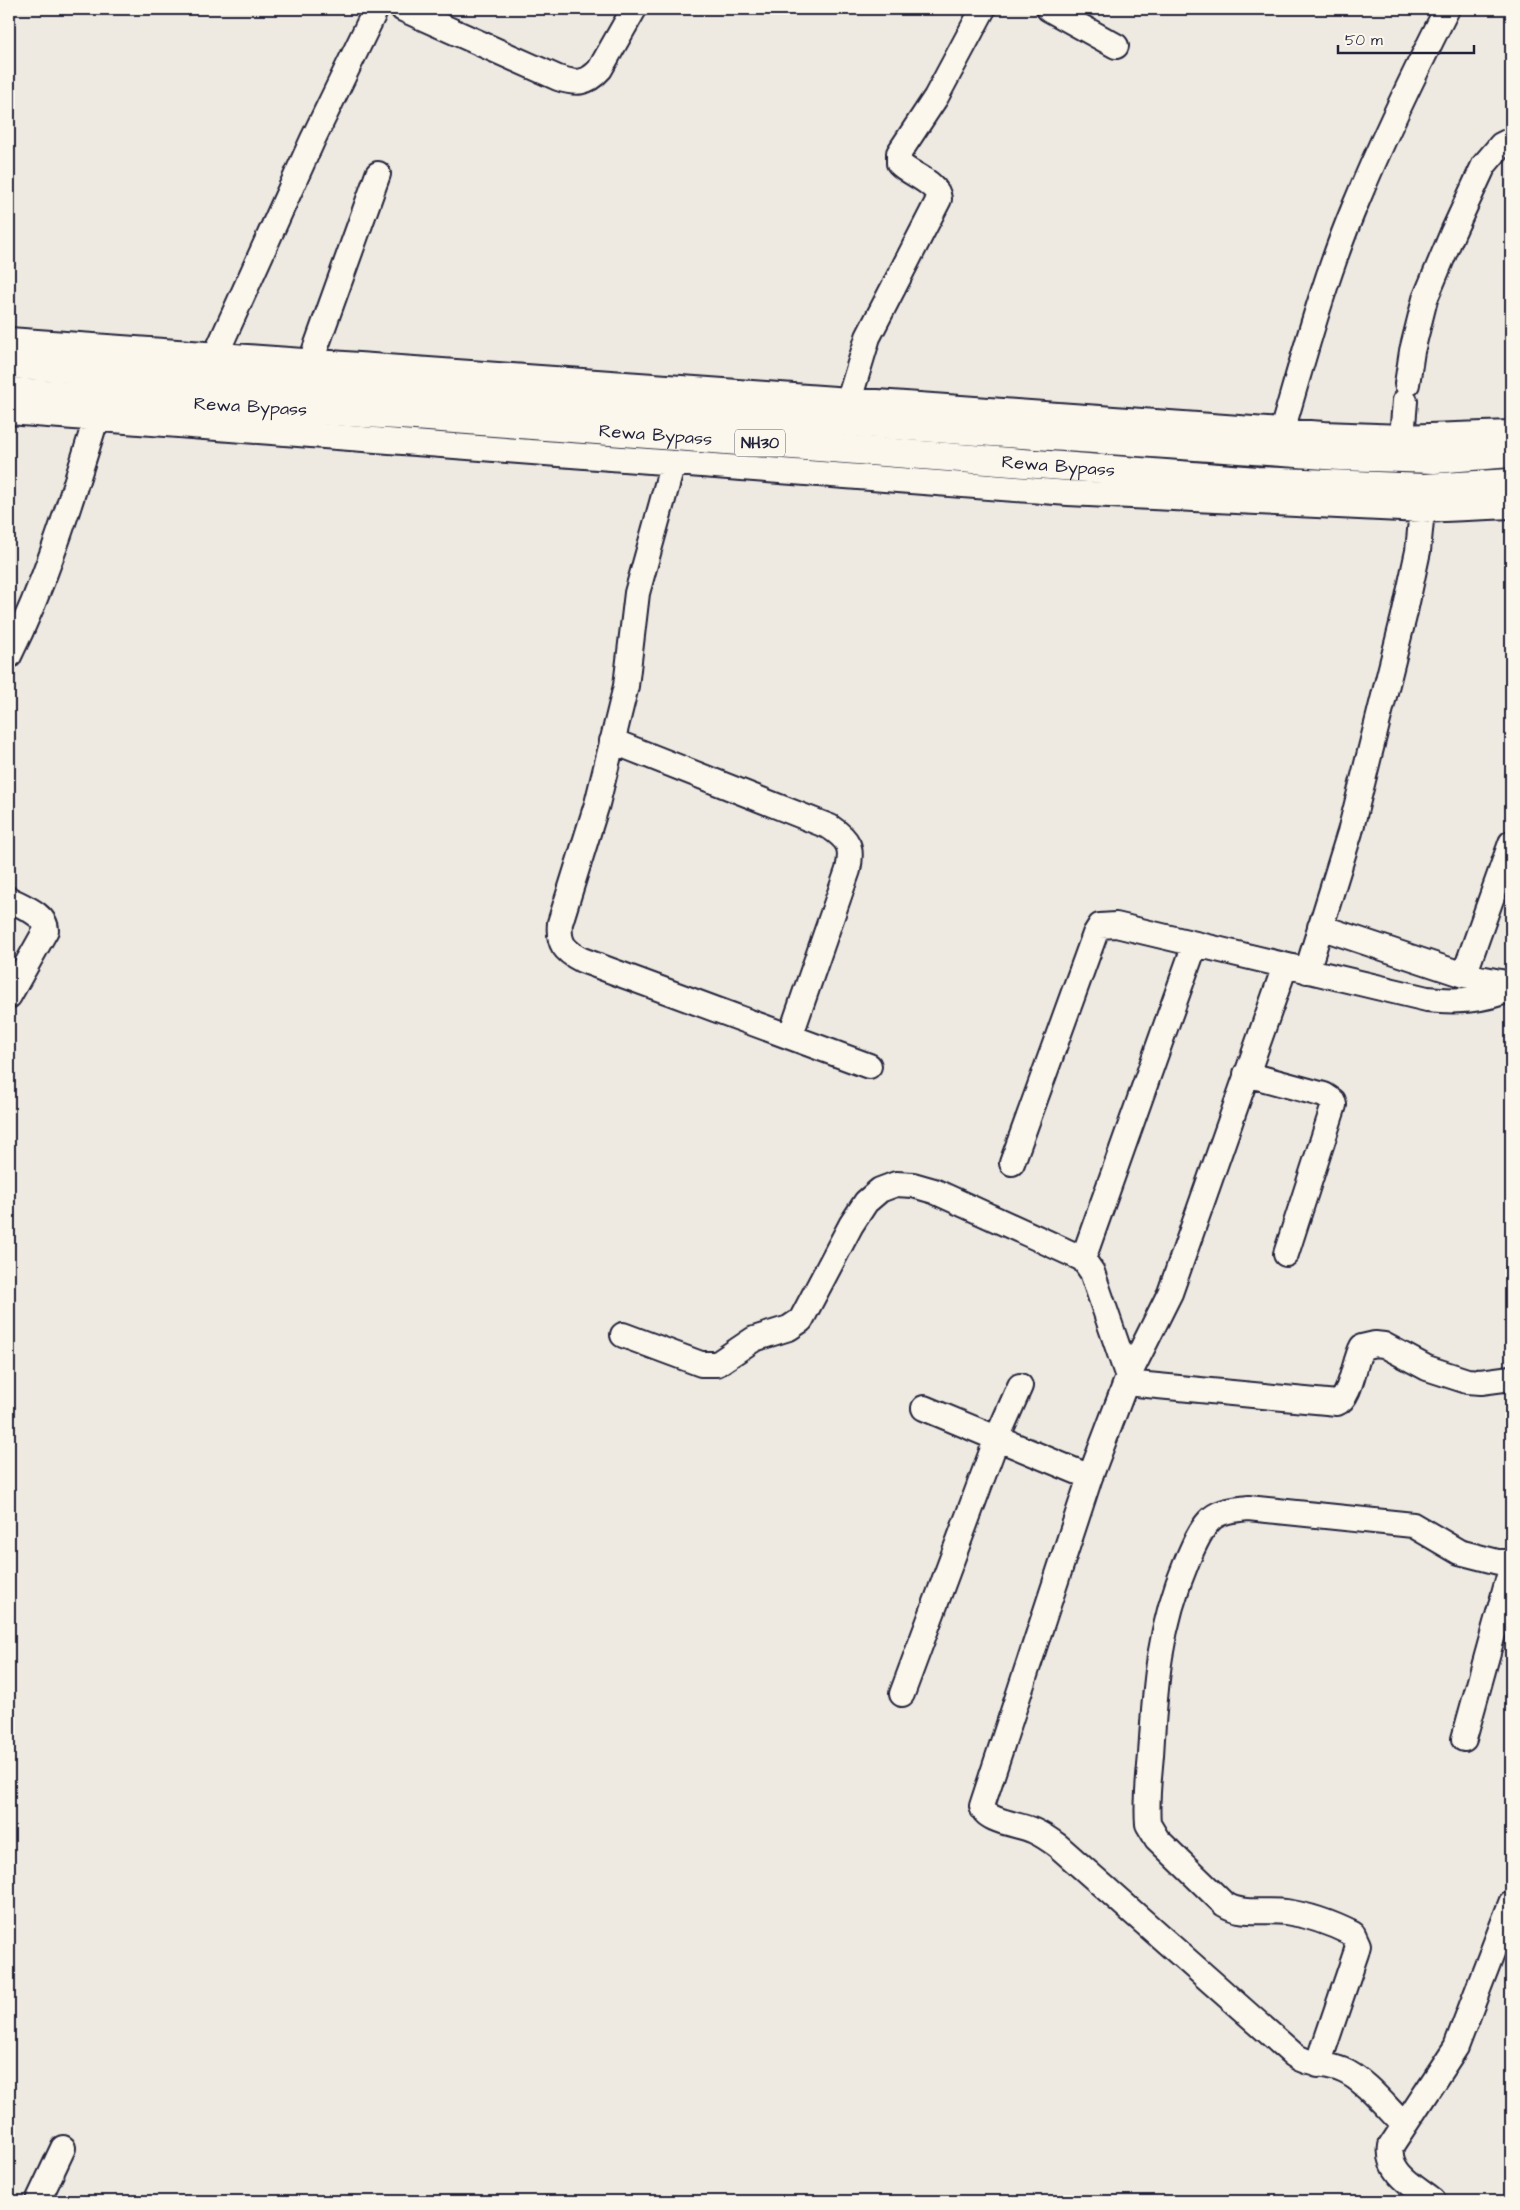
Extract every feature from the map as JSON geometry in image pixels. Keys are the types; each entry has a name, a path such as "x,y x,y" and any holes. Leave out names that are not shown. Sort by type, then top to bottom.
{"highway":[{"name":"Rewa Bypass","path":"9,364 1340,456 1434,459 1511,453"},
{"name":"Rewa Bypass","path":"9,392 415,416 1257,481 1424,488 1511,483"}],"street":[{"path":"216,354 313,138 376,9"},
{"path":"404,9 573,83 584,82 600,69 634,9"},
{"path":"849,400 868,337 939,199 937,191 932,186 899,163 899,153 936,97 983,9"},
{"path":"1049,9 1116,46"},
{"path":"1282,431 1320,300 1353,209 1395,112 1447,9"},
{"path":"1402,437 1412,351 1425,299 1484,165 1502,145 1511,140"},
{"path":"311,362 378,174"},
{"path":"9,340 1282,431 1402,437 1511,434"},
{"path":"9,412 1068,493 1422,510 1511,506"},
{"path":"9,656 59,538 96,419"},
{"path":"673,463 637,593 626,686 597,804 560,923 559,933 563,947 570,954 582,960 868,1066"},
{"path":"1403,2124 1350,2074 1335,2067 1301,2060 1294,2055 1058,1846 1033,1830 992,1818 983,1810 982,1800 1090,1477 1127,1380 1170,1293 1246,1074 1296,968 1320,927 1350,832 1404,616 1418,552 1422,510"},
{"path":"612,741 830,827 843,836 850,846 851,858 848,870 790,1037"},
{"path":"1464,975 1511,844"},
{"path":"9,899 40,916 46,924 46,930 9,996"},
{"path":"1012,1163 1097,928 1108,924 1440,1001 1480,1000 1511,989"},
{"path":"1320,927 1464,975 1511,984"},
{"path":"1084,1259 1195,944"},
{"path":"1246,1074 1324,1095 1333,1101 1334,1105 1286,1254"},
{"path":"622,1335 701,1364 710,1365 724,1361 754,1339 795,1326 802,1320 851,1225 866,1202 880,1190 896,1184 913,1185 934,1191 1084,1259 1092,1272 1127,1380"},
{"path":"1127,1380 1337,1403 1345,1397 1362,1347 1375,1344 1384,1345 1427,1368 1467,1381 1481,1382 1511,1378"},
{"path":"902,1694 997,1438 1020,1386"},
{"path":"924,1408 1090,1477"},
{"path":"1318,2065 1358,1946 1353,1934 1286,1912 1232,1909 1224,1904 1157,1839 1148,1824 1155,1683 1161,1640 1181,1575 1196,1540 1210,1520 1224,1512 1248,1508 1413,1525 1459,1552 1498,1562 1511,1562"},
{"path":"1464,1739 1511,1569"},
{"path":"1433,2201 1393,2167 1389,2157 1391,2146 1403,2124 1456,2047 1511,1904"},
{"path":"38,2201 63,2148"}]}
